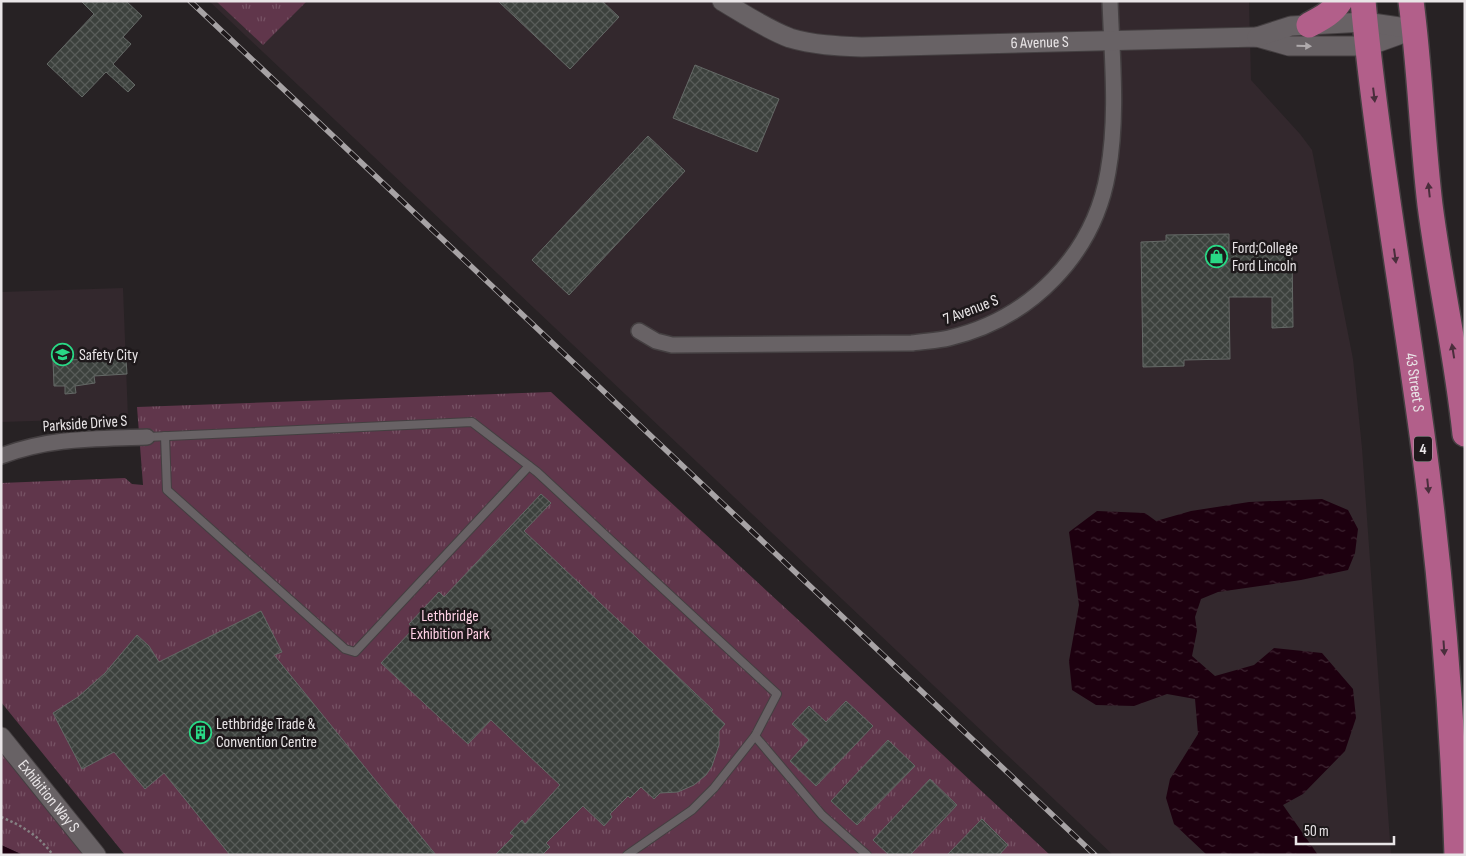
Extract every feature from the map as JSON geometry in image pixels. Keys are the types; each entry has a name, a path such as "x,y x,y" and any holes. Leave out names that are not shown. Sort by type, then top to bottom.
{"highway":[{"path":"1310,26 1328,15 1340,1"},
{"path":"1411,1 1430,206 1465,434"},
{"name":"43 Street S","path":"1364,12 1388,209 1427,471 1439,577 1450,722 1457,855"}],"street":[{"name":"6 Avenue S","path":"722,1 762,25 790,38 822,45 862,47 1257,38 1289,46 1368,46 1415,29"},
{"name":"7 Avenue S","path":"639,331 656,341 672,345 912,343 949,338 997,321 1018,310 1048,285 1071,260 1087,236 1098,208 1108,174 1113,119 1110,1"},
{"name":"6 Avenue S","path":"1257,38 1291,26 1310,26 1364,12 1415,29"},
{"name":"Parkside Drive S","path":"1,456 25,447 62,440 147,437"},
{"name":"Parkside Drive S","path":"1,442 25,447"},
{"name":"Exhibition Way S","path":"1,737 96,855"}],"lane":[{"path":"147,437 472,422 529,466 776,694 755,736 714,788 692,810 627,855"},
{"path":"165,436 168,490 345,649 355,652 529,466"},
{"path":"755,736 822,815 867,855"}],"path":[{"path":"1,818 29,830 53,855"}],"shaded area":[{"path":"209,1 1249,1 1251,80 1312,150 1353,359 1362,448 1391,855 1113,855"},
{"name":"Safety City","path":"123,288 128,418 1,422 1,292"}],"green space":[{"path":"216,1 307,1 263,45"},
{"name":"Lethbridge Exhibition Park","path":"551,392 1050,855 125,855 1,702 1,483 125,478 132,484 143,485 137,407"},
{"path":"1,737 96,855 23,855 1,845"}],"water":[{"path":"1322,499 1348,510 1358,529 1355,553 1348,570 1301,580 1218,592 1201,599 1195,617 1197,631 1192,656 1215,676 1254,665 1274,648 1322,653 1353,689 1356,718 1345,751 1303,794 1283,805 1318,855 1207,855 1174,824 1166,798 1170,779 1198,734 1195,699 1167,694 1134,706 1096,705 1072,690 1069,661 1079,605 1069,532 1097,511 1145,513 1156,521 1191,511 1249,502"},
{"path":"1,845 23,855 1,855"}],"building":[{"path":"81,1 126,1 142,16 123,37 131,44 113,64 135,85 128,92 106,72 82,97 47,64 94,14"},
{"path":"498,1 602,1 619,17 570,69"},
{"path":"695,65 779,99 757,152 673,118"},
{"path":"648,136 685,171 569,295 532,260"},
{"path":"1229,234 1229,253 1292,252 1293,327 1272,328 1272,297 1229,297 1230,359 1184,360 1184,366 1143,367 1141,242 1166,241 1166,235"},
{"path":"126,359 127,374 94,376 95,383 75,386 76,393 65,394 65,386 54,386 53,360"},
{"path":"541,494 551,503 524,531 713,710 711,711 725,724 719,731 719,745 712,766 706,775 694,785 678,792 660,793 654,799 641,787 630,798 628,796 610,814 612,817 604,826 583,806 546,843 550,847 542,855 495,855 514,836 510,833 522,820 525,824 560,785 491,720 468,744 381,663 414,628 409,624 439,592 444,597"},
{"name":"Lethbridge Trade & Convention Centre","path":"261,611 282,652 274,655 436,855 230,855 164,773 145,789 114,752 82,769 53,713 78,697 105,673 137,635 149,646 159,662"},
{"path":"846,701 873,726 816,786 790,761 809,740 792,724 809,706 826,722"},
{"path":"888,740 915,766 857,825 831,801"},
{"path":"930,779 957,805 910,855 889,855 873,840"},
{"path":"982,819 1008,845 999,855 947,855"}],"railway":[{"path":"190,1 1095,855"}],"place":[{"name":"Ford;College Ford Lincoln","path":"1216,257"},
{"name":"Safety City","path":"63,355"},
{"name":"Lethbridge Trade & Convention Centre","path":"200,733"}]}
